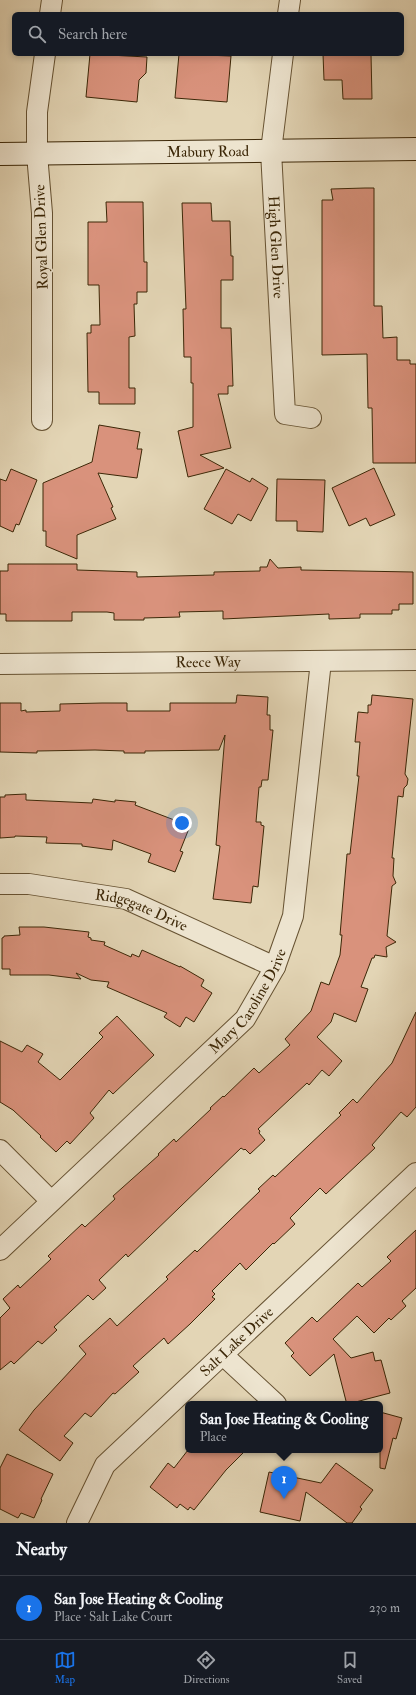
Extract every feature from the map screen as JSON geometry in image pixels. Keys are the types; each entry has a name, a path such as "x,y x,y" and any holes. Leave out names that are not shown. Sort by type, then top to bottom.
{"main road":[{"name":"Mabury Road","path":"0,154 416,149"}],"street":[{"path":"50,12 52,0"},
{"path":"288,12 290,0"},
{"name":"Royal Glen Drive","path":"42,420 42,213 37,154 37,112 45,56"},
{"name":"High Glen Drive","path":"283,56 271,151 285,414 311,418"},
{"name":"Reece Way","path":"0,664 416,660"},
{"name":"Mary Caroline Drive","path":"0,1250 245,1019 275,966 293,916 321,661"},
{"name":"Ridgegate Drive","path":"0,884 29,884 126,899 275,966"},
{"path":"0,1150 51,1201"},
{"name":"Salt Lake Drive","path":"76,1523 105,1465 416,1173"},
{"path":"223,1355 273,1401"}],"building":[{"path":"90,56 147,57 146,73 139,80 137,102 86,97"},
{"path":"179,56 231,56 227,102 175,98"},
{"path":"323,56 371,56 372,99 343,99 342,80 324,80"},
{"path":"374,188 374,306 382,306 383,338 397,337 397,360 410,360 410,364 416,364 416,463 373,463 372,408 368,408 367,354 322,355 322,200 333,200 331,189"},
{"path":"106,202 143,202 144,262 147,262 147,292 137,292 137,304 134,304 135,336 129,337 129,388 135,388 135,404 99,404 99,392 88,392 87,333 91,333 91,325 100,325 99,285 88,285 88,222 107,222"},
{"path":"182,203 211,203 212,221 230,221 231,256 233,256 233,280 221,280 221,328 231,328 233,386 228,386 228,394 218,394 231,448 200,455 224,468 188,477 178,431 193,427 193,383 191,383 191,357 184,357 183,309 186,309"},
{"path":"99,425 140,432 137,449 142,449 137,478 98,473 113,507 111,508 116,519 77,535 77,559 46,546 46,531 43,531 43,483 92,462"},
{"path":"374,468 395,515 370,526 366,518 349,526 332,488"},
{"path":"11,469 37,480 19,525 16,524 13,532 0,526 0,479 6,481"},
{"path":"226,469 250,482 252,478 268,488 251,521 238,514 232,524 204,509"},
{"path":"277,479 325,480 323,532 297,531 297,521 276,521"},
{"path":"270,559 278,568 301,567 301,570 413,572 413,604 399,604 399,610 392,610 392,614 360,614 360,618 329,619 329,614 223,619 223,611 179,612 180,617 144,618 144,620 114,620 114,613 107,612 72,612 72,621 6,621 6,614 0,614 0,571 8,571 8,564 77,564 77,570 137,572 137,577 214,575 214,572 260,571 260,567 267,567"},
{"path":"237,695 268,697 267,715 270,715 270,730 273,730 268,780 262,780 261,787 259,787 256,822 261,822 261,825 264,826 258,887 253,886 251,903 213,899 220,846 216,845 225,735 219,750 145,751 145,753 124,753 124,751 95,750 37,751 37,753 0,752 0,703 21,703 21,711 26,710 26,712 60,711 60,704 102,703 127,703 127,711 170,711 170,703 236,703"},
{"path":"372,695 413,699 405,774 408,779 407,785 404,788 403,797 398,796 392,858 394,858 393,876 396,883 392,886 387,936 396,942 386,947 387,957 375,955 374,958 372,958 361,987 368,989 356,1022 334,1013 331,1022 317,1037 342,1061 329,1076 322,1070 309,1085 307,1083 258,1129 260,1131 259,1133 265,1140 250,1154 245,1149 244,1150 241,1148 128,1257 126,1254 99,1280 106,1288 93,1300 88,1295 54,1327 57,1330 42,1344 38,1341 14,1364 11,1361 0,1370 0,1318 10,1308 3,1299 18,1285 20,1288 51,1259 48,1256 82,1224 85,1227 115,1199 113,1196 159,1155 158,1154 174,1139 176,1142 211,1109 210,1108 223,1096 224,1097 254,1068 259,1073 290,1045 285,1039 311,1011 321,982 329,985 340,955 342,935 340,935 347,854 350,854 359,776 357,776 360,742 355,742 358,712 368,713 368,705 371,705"},
{"path":"26,794 26,800 92,803 93,799 115,802 115,800 136,802 135,805 190,826 180,851 183,852 175,872 148,862 151,854 113,840 112,850 82,846 82,844 46,843 47,837 15,836 0,838 0,797 5,797 5,795"},
{"path":"19,927 44,927 89,932 88,937 91,938 91,940 105,942 104,945 131,957 132,954 139,957 142,950 180,966 204,980 201,986 212,993 194,1022 186,1017 180,1027 164,1017 167,1013 107,987 109,982 91,980 76,973 81,979 49,975 10,975 10,969 2,969 2,938 4,936 20,935"},
{"path":"416,1012 416,1107 407,1117 401,1112 372,1145 375,1148 326,1194 320,1188 290,1218 295,1224 274,1244 273,1243 246,1270 240,1263 212,1291 215,1294 212,1297 215,1299 190,1324 168,1344 164,1338 133,1366 139,1372 115,1394 113,1393 91,1417 85,1413 64,1436 73,1443 60,1461 19,1430 34,1410 86,1354 79,1346 110,1318 117,1326 168,1279 166,1277 195,1250 197,1252 260,1191 258,1189 273,1175 275,1177 341,1115 339,1113 353,1099 357,1103 392,1063"},
{"path":"117,1016 154,1055 113,1094 109,1090 90,1113 94,1118 70,1144 67,1141 56,1152 13,1110 0,1102 0,1041 22,1052 27,1045 43,1054 38,1062 60,1080 103,1037 99,1033"},
{"path":"416,1230 416,1288 402,1301 406,1306 391,1320 389,1318 374,1333 357,1316 333,1339 351,1358 373,1352 375,1361 381,1360 390,1393 359,1401 346,1401 334,1354 310,1376 291,1356 294,1353 285,1343 312,1317 317,1322 358,1283 362,1287 391,1261 387,1257"},
{"path":"383,1413 402,1418 396,1439 393,1438 385,1469 380,1468 380,1453 383,1453"},
{"path":"186,1453 243,1453 226,1470 194,1510 190,1507 188,1510 180,1504 177,1508 150,1487 168,1463 174,1468"},
{"path":"7,1454 53,1474 34,1518 21,1513 18,1518 0,1509 0,1468"},
{"path":"336,1463 373,1490 360,1507 362,1509 352,1523 347,1523 306,1492 300,1521 260,1512 269,1472 321,1483"}],"place":[{"name":"San Jose Heating & Cooling","path":"284,1499"}]}
